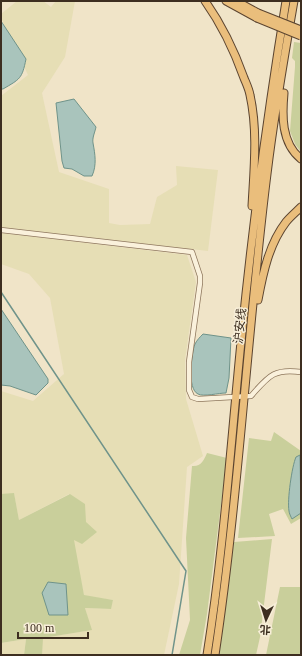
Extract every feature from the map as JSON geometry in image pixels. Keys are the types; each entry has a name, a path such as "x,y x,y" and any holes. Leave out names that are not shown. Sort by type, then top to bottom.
{"highway":[{"path":"206,1 220,22 237,58 250,95 254,128 255,161 249,269"},
{"path":"226,1 301,36"},
{"path":"236,1 257,15 301,30"},
{"name":"沪安线","path":"215,655 230,539 249,269 273,80 286,1"},
{"name":"沪安线","path":"207,655 240,397 246,373 267,174 294,1"},
{"path":"288,39 282,115 284,130 290,145 301,159"},
{"path":"246,373 260,286 266,262 273,242 286,222 301,207"}],"street":[{"path":"1,230 192,252 200,276 189,362 190,390 192,396 198,398 251,396 272,374 301,372"}],"shaded area":[{"path":"17,1 43,1 51,7 56,1 75,1 65,57 42,93 59,172 109,189 109,223 120,225 150,224 157,197 177,185 176,166 218,170 208,251 1,227 1,96 28,75 1,18 1,14"},
{"path":"1,233 187,255 196,282 185,360 186,399 203,456 187,467 179,584 164,655 42,655 42,638 91,630 85,608 110,609 113,600 84,596 73,540 86,522 69,494 19,520 14,494 1,494 1,391 33,401 64,374 50,298 29,274 1,264"},
{"path":"26,639 24,655 1,655 1,643"}],"green space":[{"path":"294,42 301,43 301,152 295,144 290,131 295,67 295,61 292,58"},
{"path":"274,432 301,451 301,518 291,524 283,509 269,514 275,536 238,538 249,438 271,441"},
{"path":"207,453 227,458 207,614 200,655 179,655 190,620 186,538 192,466 200,464"},
{"path":"14,493 19,520 70,494 85,504 86,522 97,532 82,544 74,540 84,595 113,600 111,609 85,608 92,630 43,638 42,655 24,655 26,639 1,643 1,494"},
{"path":"272,539 260,637 256,655 217,655 234,542"},
{"path":"280,587 301,587 301,655 266,655"}],"water":[{"path":"1,21 26,59 23,71 19,78 3,89 1,89"},
{"path":"74,99 96,127 93,139 95,164 92,176 84,176 72,169 64,168 62,161 56,103"},
{"path":"1,309 48,379 48,383 36,395 10,386 1,385"},
{"path":"203,334 231,338 229,378 226,393 200,395 195,391 192,385 191,363 195,344"},
{"path":"300,455 301,513 292,519 289,513 290,483 296,457"},
{"path":"48,582 66,584 68,615 49,615 42,593"}],"waterway":[{"path":"1,292 186,571 172,655"}]}
